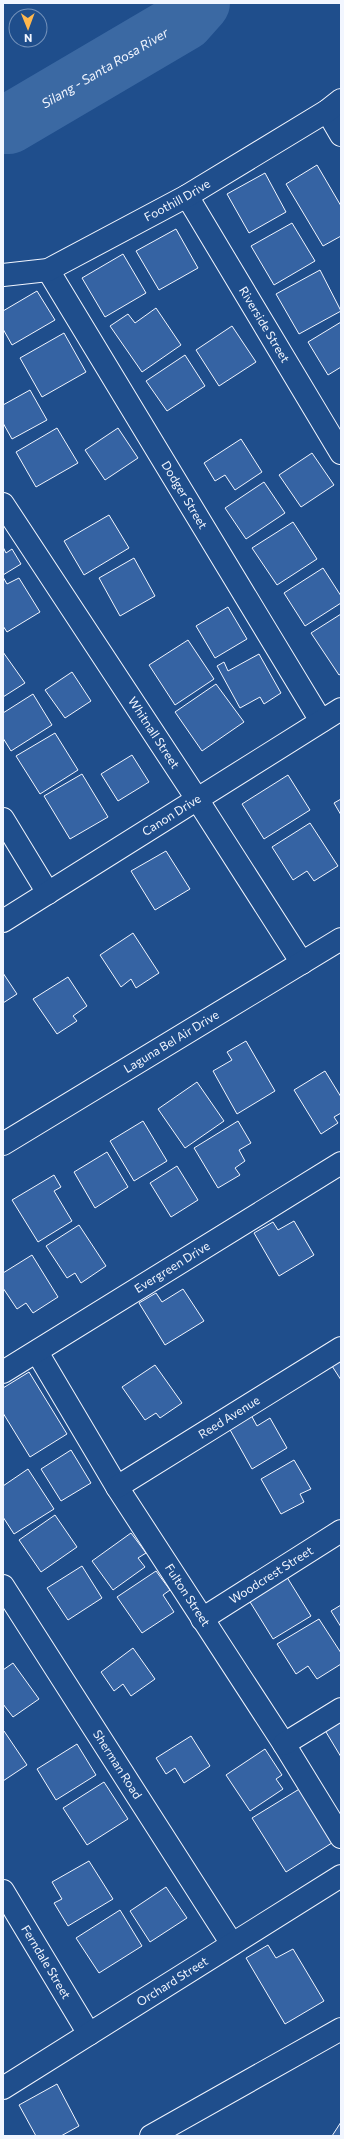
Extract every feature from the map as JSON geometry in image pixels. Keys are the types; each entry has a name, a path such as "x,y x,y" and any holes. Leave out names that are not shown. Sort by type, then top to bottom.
{"street":[{"path":"334,105 341,135"},
{"name":"Foothill Drive","path":"3,275 48,270 187,196 334,105"},
{"name":"Riverside Street","path":"187,196 341,453"},
{"name":"Dodger Street","path":"48,270 321,721"},
{"name":"Whitnall Street","path":"3,504 197,798 302,963"},
{"name":"Canon Drive","path":"3,921 341,709"},
{"path":"3,819 48,893"},
{"name":"Laguna Bel Air Drive","path":"3,1144 341,940"},
{"name":"Evergreen Drive","path":"3,1372 341,1163"},
{"name":"Reed Avenue","path":"117,1487 341,1348"},
{"name":"Fulton Street","path":"37,1352 117,1487 284,1744 341,1837"},
{"name":"Woodcrest Street","path":"202,1618 341,1531"},
{"name":"Sherman Road","path":"3,1586 232,1944"},
{"path":"284,1744 341,1709"},
{"name":"Orchard Street","path":"3,2088 341,1876"},
{"name":"Ferndale Street","path":"3,1891 10,1919 89,2034"},
{"path":"151,2136 341,2029"}],"building":[{"path":"317,165 341,206 341,236 323,246 286,184"},
{"path":"265,173 286,212 249,233 227,194"},
{"path":"292,223 315,261 274,285 251,246"},
{"path":"176,229 198,268 159,290 136,251"},
{"path":"123,254 146,293 105,317 82,278"},
{"path":"320,270 341,311 299,334 276,294"},
{"path":"37,291 55,320 12,345 3,329 3,311"},
{"path":"156,308 181,345 142,372 110,326 128,314 135,323"},
{"path":"341,322 341,367 328,375 308,342"},
{"path":"232,326 256,362 219,386 196,350"},
{"path":"64,333 86,372 42,397 20,358"},
{"path":"185,355 205,386 167,411 146,381"},
{"path":"30,390 47,420 12,439 3,423 3,405"},
{"path":"57,428 78,463 36,487 16,452"},
{"path":"118,428 138,458 105,480 85,450"},
{"path":"241,439 262,472 235,490 225,475 215,481 204,463"},
{"path":"312,453 334,485 301,507 279,475"},
{"path":"264,482 285,513 246,539 225,508"},
{"path":"109,515 129,548 84,575 64,541"},
{"path":"293,522 317,559 277,585 252,548"},
{"path":"3,547 6,553 12,549 21,564 3,575"},
{"path":"134,558 155,596 120,616 99,578"},
{"path":"323,568 341,596 341,603 305,626 284,593"},
{"path":"3,577 7,584 19,578 40,612 7,632 3,626"},
{"path":"228,607 247,639 215,658 196,626"},
{"path":"341,614 341,674 339,675 311,633"},
{"path":"188,640 214,679 175,705 149,665"},
{"path":"3,652 25,683 3,697"},
{"path":"259,654 281,693 264,704 260,697 240,708 217,666 224,662 228,671"},
{"path":"72,672 91,701 65,718 45,690"},
{"path":"216,684 244,722 202,751 175,712"},
{"path":"33,694 52,725 11,751 3,738 3,713"},
{"path":"55,733 78,770 40,794 16,756"},
{"path":"132,755 149,782 118,801 101,774"},
{"path":"82,774 108,817 70,839 44,796"},
{"path":"288,775 310,810 264,839 242,804"},
{"path":"341,799 341,815 334,803"},
{"path":"310,823 338,866 314,881 307,871 293,880 272,847"},
{"path":"166,851 190,889 155,910 131,871"},
{"path":"133,933 159,973 136,988 131,979 121,987 100,955"},
{"path":"3,973 17,994 3,1003"},
{"path":"68,977 87,1006 73,1016 77,1021 57,1034 33,999"},
{"path":"246,1041 275,1091 237,1114 213,1071 232,1060 227,1052"},
{"path":"325,1071 341,1097 341,1113 334,1117 338,1123 321,1134 294,1090"},
{"path":"197,1082 224,1121 185,1148 158,1109"},
{"path":"143,1121 167,1161 134,1181 110,1141"},
{"path":"238,1121 251,1143 239,1150 245,1161 235,1168 240,1175 218,1188 194,1148"},
{"path":"107,1152 128,1187 95,1208 74,1172"},
{"path":"177,1166 198,1200 171,1217 150,1183"},
{"path":"54,1175 61,1187 54,1191 72,1221 38,1242 12,1200"},
{"path":"294,1221 314,1255 279,1276 254,1233 273,1222 278,1230"},
{"path":"79,1225 106,1266 81,1283 75,1273 67,1278 46,1246"},
{"path":"32,1255 58,1297 33,1313 26,1303 17,1309 3,1288 3,1273"},
{"path":"183,1289 204,1321 165,1345 139,1303 156,1293 162,1302"},
{"path":"341,1360 341,1380 332,1366"},
{"path":"155,1365 182,1403 160,1418 156,1413 145,1420 122,1387"},
{"path":"29,1372 67,1434 30,1457 3,1413 3,1388"},
{"path":"251,1415 257,1426 270,1418 287,1448 252,1469 229,1428"},
{"path":"71,1450 91,1483 61,1501 41,1469"},
{"path":"294,1460 311,1489 300,1494 304,1502 281,1514 261,1479"},
{"path":"28,1469 54,1509 14,1534 3,1517 3,1486"},
{"path":"55,1515 77,1547 41,1572 19,1540"},
{"path":"131,1533 146,1553 138,1558 145,1567 113,1590 92,1561"},
{"path":"82,1566 102,1598 68,1620 47,1588"},
{"path":"156,1571 170,1590 163,1595 174,1612 142,1633 117,1597"},
{"path":"285,1574 311,1616 273,1639 247,1597"},
{"path":"341,1605 341,1627 331,1611"},
{"path":"319,1619 341,1653 341,1664 317,1679 308,1666 296,1674 277,1644"},
{"path":"133,1648 155,1679 131,1696 123,1684 114,1691 101,1672"},
{"path":"13,1663 39,1699 13,1717 3,1704 3,1670"},
{"path":"341,1717 341,1757 323,1727"},
{"path":"3,1731 27,1765 3,1781"},
{"path":"191,1736 210,1766 184,1783 175,1768 166,1774 156,1758"},
{"path":"77,1744 96,1775 56,1800 37,1769"},
{"path":"265,1749 282,1775 276,1779 283,1789 250,1811 226,1775"},
{"path":"104,1782 128,1819 87,1845 63,1808"},
{"path":"301,1788 335,1841 286,1872 252,1818"},
{"path":"89,1861 113,1899 68,1926 54,1903 62,1899 52,1882"},
{"path":"166,1887 187,1918 150,1942 130,1911"},
{"path":"120,1910 142,1946 99,1973 76,1938"},
{"path":"268,1945 276,1958 293,1949 324,2001 285,2024 246,1958"},
{"path":"57,2084 79,2126 61,2136 36,2136 19,2105"},
{"path":"341,2122 341,2136 332,2136"}],"waterway":[{"name":"Silang - Santa Rosa River","path":"3,124 9,124 184,21 200,3"}]}
